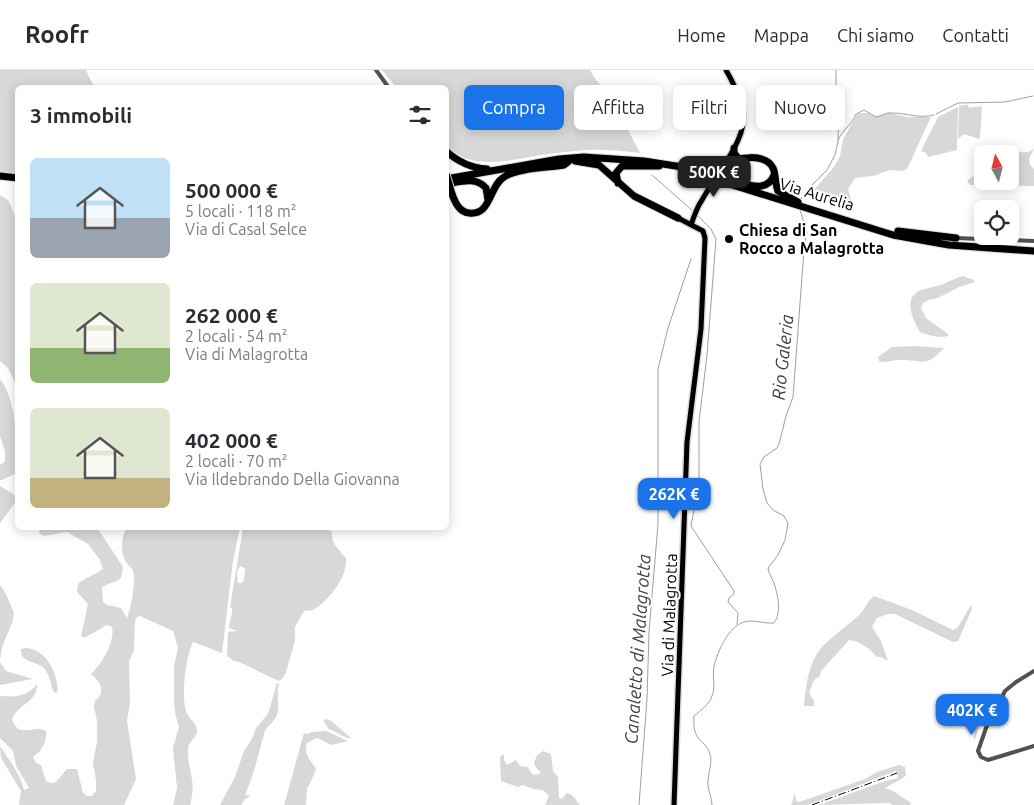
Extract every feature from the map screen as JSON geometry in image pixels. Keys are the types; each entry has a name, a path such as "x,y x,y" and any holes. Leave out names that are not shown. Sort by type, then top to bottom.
{"highway":[{"path":"734,148 736,158"},
{"path":"449,153 461,162 482,169 559,159"},
{"name":"Via Aurelia","path":"449,181 559,159 593,157 636,160 677,166 866,227 912,239 954,246 1034,251"},
{"path":"724,163 736,158 765,160 771,165 778,191 796,203"},
{"name":"Via Aurelia","path":"449,182 572,162 608,161 660,166 708,176"},
{"path":"449,184 457,205 466,212 478,212 487,204 496,183 505,176 516,172 564,165 572,162 599,165 642,202 678,218"},
{"path":"618,183 616,172 622,166 660,166"},
{"path":"723,181 759,187 770,182 774,173"},
{"path":"0,178 15,180"},
{"path":"449,182 478,182 486,189 487,204"},
{"name":"Via Aurelia","path":"813,209 895,231 953,242 1034,251"},
{"path":"895,231 956,238"}],"main road":[{"path":"726,70 733,84 743,116 741,133 734,148"},
{"path":"678,218 691,224 701,201 724,163"},
{"name":"Via di Malagrotta","path":"674,805 688,428 701,329 706,238 704,232 691,224"}],"street":[{"path":"376,70 387,85"},
{"path":"956,238 1034,241"},
{"path":"1034,671 1005,691 986,728 978,751 981,757 988,760 1034,746"}],"shaded area":[{"path":"0,70 86,70 94,85 15,85 15,174 0,172"},
{"path":"382,70 590,70 601,85 574,85 574,130 628,130 640,153 593,150 491,162 467,159 449,147 449,85 394,85"},
{"path":"968,105 969,108 981,106 982,108 979,139 964,134 958,139 959,106"},
{"path":"958,107 957,150 928,157 926,153 921,151 938,117"},
{"path":"868,113 875,117 890,113 907,117 931,117 907,169 902,171 890,170 873,176 855,178 848,189 854,204 854,206 851,206 821,196 814,190 834,167 840,156 843,140 857,114"},
{"path":"1034,149 1029,159 1030,165 1034,169 1034,186 1019,186 1019,152"},
{"path":"974,175 974,185 970,185 967,181"},
{"path":"0,195 8,200 15,216 15,383 8,368 0,361"},
{"path":"963,276 975,282 929,300 923,303 921,308 926,318 948,334 948,336 938,337 920,332 912,316 910,304 915,294 921,290 941,285"},
{"path":"892,347 944,348 932,359 923,362 907,360 879,361 878,357"},
{"path":"0,379 10,398 15,423 15,474 2,480 0,480 0,465 5,461 5,452 0,436"},
{"path":"0,486 15,496 15,503 0,523"},
{"path":"40,530 99,530 123,567 121,578 102,588 103,602 107,605 121,608 127,618 134,582 132,568 124,558 122,549 123,535 126,530 240,530 233,561 222,653 193,642 186,666 185,705 187,714 197,728 197,734 190,742 188,748 193,790 190,805 173,805 177,788 173,748 179,727 174,699 174,666 178,648 173,631 140,616 135,621 134,650 129,661 130,702 127,721 136,779 124,805 19,805 21,791 1,758 0,746 17,772 24,790 29,788 16,766 13,751 0,738 0,696 25,694 37,684 34,696 15,713 12,719 18,729 41,729 46,731 46,739 43,746 33,757 36,763 41,765 46,781 56,782 67,769 77,769 83,793 87,796 92,796 96,791 93,763 97,742 97,721 94,707 101,687 91,674 107,652 112,639 112,627 107,625 84,638 81,636 88,604 77,592 78,584 103,569 100,560 88,544 67,532 43,536 39,533"},
{"path":"243,530 328,530 332,532 334,544 346,558 344,572 337,586 321,605 314,610 304,611 295,627 295,641 286,672 282,679 279,681 227,656 228,632 237,631 229,628 232,608 230,607","holes":["240,566 245,568 242,583 238,583 237,573"]},
{"path":"0,585 14,613 2,647 0,660"},
{"path":"874,596 912,610 953,630 958,627 971,605 972,609 958,641 953,642 895,614 888,614 877,618 872,627 881,641 888,661 877,657 861,644 849,640 821,671 820,676 814,680 809,693 814,701 814,706 804,706 808,675 817,653 860,614"},
{"path":"26,648 40,653 53,669 58,690 56,693 53,691 49,676 44,668 26,659 21,654 21,649"},
{"path":"0,662 6,671 33,679 0,685"},
{"path":"277,683 279,684 277,715 264,734 245,795 251,796 245,799 241,805 220,805 235,777 244,751 252,739 256,728 268,714"},
{"path":"984,704 991,706 983,718 974,741 975,721 978,712"},
{"path":"324,719 330,720 350,737 349,739 329,729"},
{"path":"326,731 348,741 332,745 317,738 307,743 306,751 308,757 316,769 307,788 306,805 284,805 304,733"},
{"path":"543,751 551,754 553,771 558,777 559,798 562,799 567,793 572,795 580,805 545,805 549,796 543,790 523,785 518,787 501,781 500,757 504,754 504,760 507,765 516,760 520,766 528,767 532,774 537,775 541,772 534,763 537,755"},
{"path":"899,765 905,767 906,775 885,788 911,803 910,805 893,805 889,803 819,805 898,778 896,771 808,805 791,805 795,793 796,801 799,802"}],"waterway":[{"name":"Rio Galeria","path":"801,199 807,190 827,170 835,155 838,141 839,107 836,70"},
{"path":"936,114 958,103 1005,102 1033,96"},
{"path":"838,140 856,114 864,110 876,117 890,113 918,116 934,115"},
{"path":"652,175 694,212"},
{"name":"Rio Galeria","path":"800,210 807,233 804,245"},
{"path":"696,214 711,229 716,239 707,355 699,422 699,481 691,526 734,591 728,602 738,613 737,624"},
{"name":"Rio Galeria","path":"712,805 708,786 711,758 708,749 695,731 694,716 711,699 714,689 714,666 721,647 733,629 744,622 774,623 778,614 777,593 768,568 778,555 785,540 788,523 784,516 773,510 767,503 760,464 764,457 777,448 779,444 793,397 804,250"},
{"name":"Canaletto di Malagrotta","path":"639,805 647,699 649,632 658,524 658,369 668,328 691,259"}],"railway":[{"path":"812,805 897,773"}],"place":[{"name":"Chiesa di San Rocco a Malagrotta","path":"729,239"}]}
